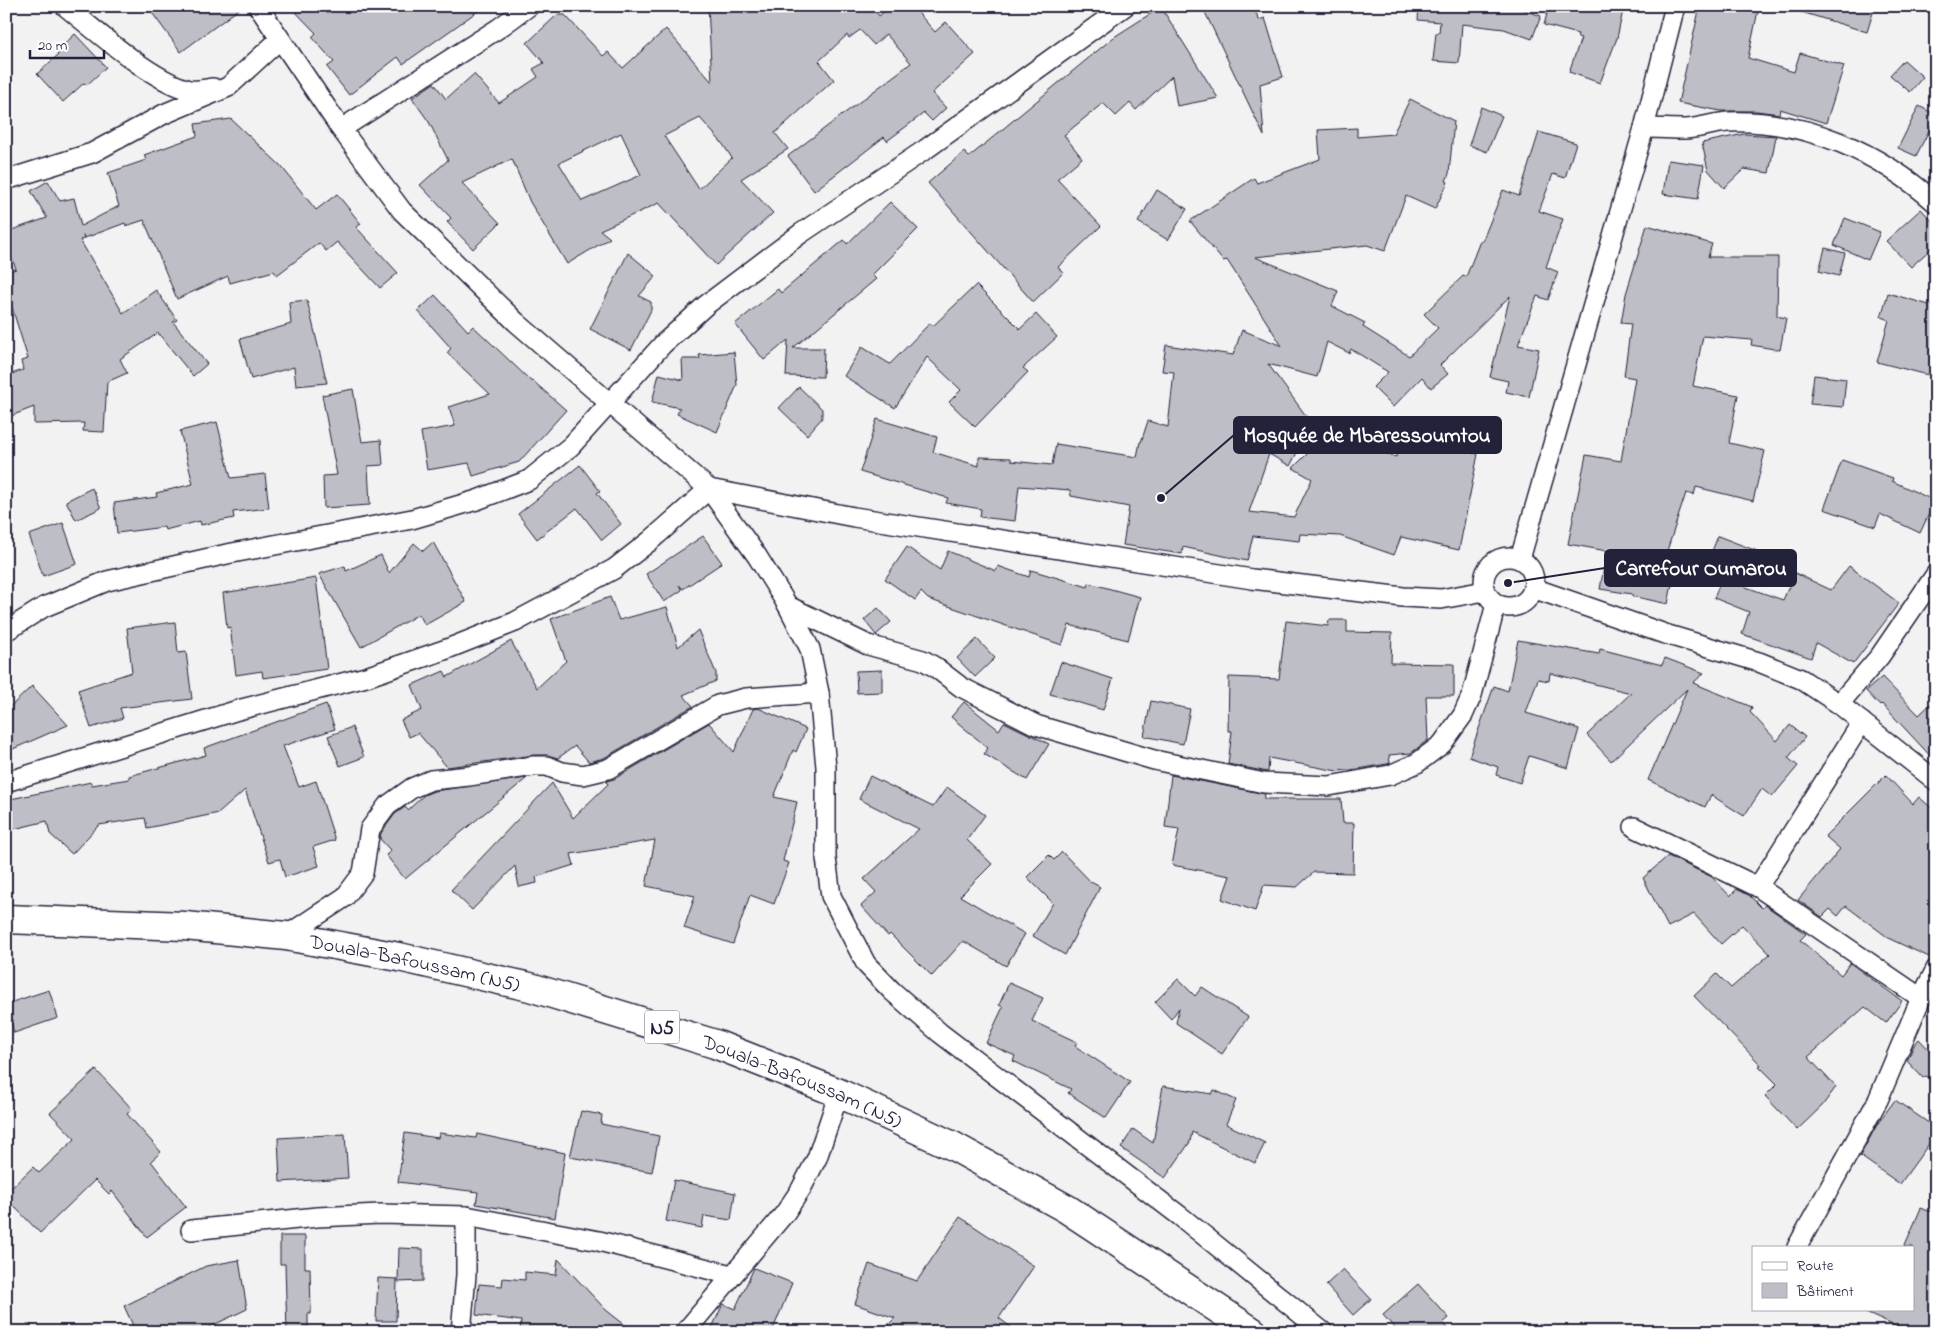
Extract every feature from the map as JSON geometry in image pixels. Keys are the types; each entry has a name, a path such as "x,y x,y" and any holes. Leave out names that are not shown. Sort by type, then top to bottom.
{"highway":[{"name":"Douala-Bafoussam (N5)","path":"6,919 185,926 286,936 400,957 530,987 715,1044 839,1092 953,1146 1067,1209 1192,1290 1252,1332"}],"street":[{"path":"65,6 105,39 156,75 187,90 228,88"},
{"path":"258,6 279,40 341,129 402,211 516,322 710,489 757,556 788,606 810,649 819,693 826,767 826,858 831,896 866,964 892,991 940,1033 1180,1216 1323,1332"},
{"path":"341,129 499,28 529,6"},
{"path":"6,631 44,607 107,581 227,554 412,519 478,500 529,480 571,446 612,403 663,344 706,305 800,234 926,149 1125,6"},
{"path":"1520,559 1644,128 1675,6"},
{"path":"6,180 92,153 164,114 228,88 279,40"},
{"path":"1644,128 1686,129 1728,122 1775,125 1810,132 1836,140 1862,152 1905,178 1936,203"},
{"path":"710,489 854,517 1252,579 1412,598 1490,597 1511,607 1525,601 1534,588 1532,570 1520,559 1512,556 1495,560 1484,573 1490,597 1472,695 1463,716 1442,744 1417,763 1390,775 1330,786 1264,783 1154,760 1036,725 968,691 923,660 868,644 788,606"},
{"path":"6,782 238,710 366,676 447,649 515,622 614,569 650,541 710,489"},
{"path":"1839,704 1880,656 1936,574"},
{"path":"1534,588 1665,634 1759,662 1801,679 1839,704 1936,781"},
{"path":"286,936 345,897 363,874 370,829 387,806 412,788 431,780 534,766 547,766 562,772 583,776 608,769 718,705 746,698 819,693"},
{"path":"1758,887 1862,722"},
{"path":"1634,827 1758,887 1921,998"},
{"path":"1798,1246 1878,1100 1921,998 1936,969"},
{"path":"685,1332 785,1212 801,1189 817,1158 839,1092"},
{"path":"190,1230 318,1217 380,1214 466,1216 599,1240 731,1276"},
{"path":"462,1332 466,1275 466,1216"}],"building":[{"path":"147,6 243,6 181,52"},
{"path":"290,6 485,6 403,64 398,57 349,95 327,67 334,62 312,37 316,33"},
{"path":"708,6 872,6 879,16 890,6 912,6 935,32 946,22 975,54 932,93 946,108 932,121 924,113 887,141 884,137 814,191 788,156 911,63 886,34 874,45 860,30 849,38 847,35 819,61 834,80 775,133 788,149 741,179 773,213 716,265 659,203 600,230 610,238 567,264 530,202 512,159 462,183 500,223 473,249 447,222 451,218 420,185 448,160 429,122 412,98 434,83 446,99 474,74 499,103 538,77 533,69 544,63 527,43 557,15 565,15 603,56 608,52 623,68 666,29 712,82","holes":["700,118 722,143 732,158 699,189 664,136","621,133 641,175 582,201 559,163"]},
{"path":"1202,6 1253,6 1259,20 1265,18 1283,77 1260,84 1264,136"},
{"path":"1419,6 1514,6 1541,16 1532,39 1504,29 1462,24 1459,63 1433,61 1436,33 1439,33 1440,22 1418,20"},
{"path":"1549,6 1624,6 1617,38 1600,83 1569,72 1581,38 1577,37 1578,34 1544,25"},
{"path":"1700,6 1759,6 1748,58 1794,72 1800,53 1844,66 1826,123 1780,109 1779,114 1757,111 1721,111 1678,103"},
{"path":"1799,6 1875,6 1867,32 1798,11"},
{"path":"1161,7 1218,98 1177,106 1172,76 1136,110 1130,103 1116,116 1103,103 1064,135 1082,158 1057,179 1101,226 1058,267 1063,273 1033,302 928,183 964,152 969,157 1114,37"},
{"path":"75,34 106,67 87,85 84,83 63,102 37,74 58,55 56,52"},
{"path":"1904,60 1923,77 1910,92 1890,75"},
{"path":"1410,99 1454,121 1449,174 1446,181 1448,182 1435,209 1406,196 1385,251 1367,245 1255,257 1338,291 1332,306 1365,323 1363,327 1409,356 1438,328 1424,314 1463,276 1466,277 1503,190 1519,196 1539,132 1576,143 1565,178 1553,174 1539,211 1563,219 1546,267 1558,272 1548,300 1537,296 1518,345 1539,349 1529,397 1506,392 1508,381 1490,377 1510,296 1440,365 1448,374 1431,388 1422,377 1393,407 1373,387 1388,372 1351,349 1349,353 1327,342 1317,377 1268,364 1312,424 1290,466 1269,454 1249,512 1294,517 1312,479 1293,468 1323,438 1330,447 1338,433 1360,444 1396,457 1405,421 1443,431 1441,447 1478,454 1459,550 1401,537 1394,555 1340,536 1300,534 1299,541 1253,536 1247,561 1183,547 1182,554 1123,545 1129,507 1071,496 1070,490 1019,486 1015,521 980,517 981,509 946,503 948,498 860,472 877,419 937,437 933,452 979,466 979,457 1011,458 1011,461 1052,465 1056,444 1137,457 1140,442 1148,421 1168,427 1174,372 1162,371 1166,345 1233,355 1242,330 1282,346 1227,260 1223,261 1190,221 1254,178 1257,183 1320,159 1318,130 1357,128 1357,137 1393,134"},
{"path":"1919,106 1936,115 1936,117 1916,156 1898,148"},
{"path":"1481,107 1502,116 1487,152 1469,145"},
{"path":"231,119 281,166 316,210 337,194 361,224 356,227 398,273 380,288 337,242 326,251 319,243 277,275 274,271 230,283 228,276 177,299 144,220 126,226 125,223 85,238 83,235 84,239 80,240 123,313 156,290 177,320 173,322 207,364 193,376 158,333 120,359 127,373 107,382 104,432 83,431 84,423 34,424 34,407 6,418 6,376 23,370 21,361 28,359 6,288 6,272 16,269 6,242 6,232 47,218 31,191 48,181 60,201 74,198 81,226 119,206 108,173 146,160 144,155 197,136 195,124"},
{"path":"1744,134 1776,136 1769,173 1744,169 1724,188 1708,170 1702,143"},
{"path":"1668,160 1704,165 1698,199 1663,194"},
{"path":"1157,190 1187,209 1168,240 1138,222"},
{"path":"890,202 918,229 872,275 876,279 793,348 824,348 823,377 786,376 788,340 764,360 735,324 778,289 781,293 844,240 847,244"},
{"path":"1921,209 1936,225 1936,244 1911,267 1886,241"},
{"path":"1845,218 1880,232 1868,260 1834,245"},
{"path":"1647,225 1712,244 1708,257 1778,257 1777,316 1786,318 1780,350 1751,345 1752,340 1703,336 1693,386 1738,395 1729,443 1765,451 1753,501 1696,487 1694,495 1686,493 1662,566 1675,569 1668,604 1632,596 1632,594 1600,589 1607,551 1568,544 1586,455 1621,461 1635,378 1624,376 1631,324 1621,323 1626,294"},
{"path":"1825,248 1845,253 1839,276 1819,271"},
{"path":"628,253 656,276 639,296 651,302 651,310 631,350 590,329"},
{"path":"976,285 1020,329 1036,314 1057,337 1023,368 1028,372 975,427 949,402 961,390 927,357 895,408 844,376 862,347 890,364 930,323 933,326"},
{"path":"1888,293 1936,307 1936,377 1877,362 1889,320 1881,317"},
{"path":"435,295 468,331 473,326 532,382 566,410 519,462 473,476 469,463 427,470 421,432 455,426 449,407 490,394 447,353 451,348 418,311"},
{"path":"307,300 327,383 296,386 294,367 251,379 240,339 291,324 289,302"},
{"path":"734,352 737,385 717,432 677,414 680,408 652,402 659,374 683,380 682,359 700,359 699,355"},
{"path":"1814,375 1846,379 1843,407 1810,404"},
{"path":"799,387 822,409 822,418 807,435 779,408"},
{"path":"353,389 362,442 381,440 383,465 368,466 370,505 324,508 323,476 337,475 322,395"},
{"path":"217,422 231,478 265,474 269,508 233,512 234,518 201,525 200,521 165,530 164,527 117,533 114,503 157,497 156,493 193,484 180,431"},
{"path":"1842,460 1893,478 1892,481 1935,501 1920,533 1880,514 1875,527 1824,509"},
{"path":"580,465 600,491 597,493 621,524 602,540 577,508 537,539 518,514"},
{"path":"92,488 101,508 76,520 66,501"},
{"path":"63,523 77,564 43,576 29,535"},
{"path":"703,536 722,563 683,589 679,585 682,590 664,602 646,574"},
{"path":"1718,536 1757,551 1743,586 1783,600 1795,573 1831,590 1849,566 1899,603 1853,664 1816,643 1811,658 1742,634 1749,612 1714,598 1724,573 1706,566"},
{"path":"433,542 466,602 425,625 419,614 361,647 319,574 345,566 346,571 381,555 389,573 414,543 423,551"},
{"path":"907,547 940,570 948,551 996,571 998,566 1029,577 1031,570 1088,587 1089,583 1140,597 1128,640 1069,625 1062,645 928,599 921,592 915,600 885,579"},
{"path":"316,578 327,669 263,678 262,671 236,675 230,627 227,628 223,593"},
{"path":"610,597 619,620 667,607 678,647 698,630 716,673 716,681 683,695 693,706 604,758 589,762 575,746 558,758 547,755 534,755 447,767 418,733 409,737 401,720 422,710 412,685 444,671 447,677 511,641 537,688 566,661 551,619"},
{"path":"878,608 891,622 876,635 864,620"},
{"path":"1329,620 1347,620 1347,632 1392,633 1391,663 1454,664 1454,696 1426,696 1428,740 1411,753 1389,755 1390,763 1358,769 1337,771 1269,758 1268,772 1228,764 1232,731 1228,731 1229,677 1279,679 1286,621 1328,626"},
{"path":"175,622 178,653 186,652 192,699 120,708 123,718 91,728 78,690 132,672 127,628"},
{"path":"977,639 995,658 975,677 957,658"},
{"path":"1518,640 1599,654 1600,649 1662,665 1665,658 1704,673 1693,683 1752,707 1750,712 1777,741 1790,725 1805,737 1788,758 1798,766 1772,797 1762,789 1744,816 1711,795 1705,807 1648,780 1687,689 1611,761 1587,735 1631,693 1550,673 1549,681 1538,679 1526,713 1579,729 1568,768 1529,756 1520,783 1496,775 1498,767 1469,757 1494,686 1508,691"},
{"path":"1061,662 1113,679 1103,710 1050,694"},
{"path":"882,670 882,692 857,693 856,671"},
{"path":"1882,677 1919,715 1936,699 1936,762 1882,704 1880,706 1866,691"},
{"path":"32,686 68,725 6,752 6,711"},
{"path":"1151,701 1190,709 1183,744 1144,736"},
{"path":"964,702 999,730 1004,722 1049,744 1027,780 984,754 988,748 951,717"},
{"path":"326,704 335,729 283,746 299,787 316,781 335,840 313,847 319,866 285,877 280,859 269,862 245,790 219,813 147,828 145,818 99,825 72,854 50,834 47,821 6,831 6,800 91,782 92,785 129,779 129,776 206,755 204,748"},
{"path":"758,708 806,729 796,752 793,750 774,797 797,802 783,861 789,863 774,904 750,895 733,944 684,928 695,896 646,886 655,840 571,854 574,865 536,877 537,883 519,887 515,866 472,910 451,890 552,783 573,818 608,784 606,781 614,779 709,723 734,752 753,709"},
{"path":"352,727 364,757 340,766 328,736"},
{"path":"1171,775 1265,794 1264,799 1341,799 1343,823 1354,823 1353,873 1314,872 1297,887 1264,885 1255,911 1222,899 1230,876 1172,865 1179,829 1165,827"},
{"path":"1886,775 1913,804 1919,797 1936,812 1936,944 1929,957 1890,939 1846,906 1838,916 1830,909 1822,917 1798,900 1840,849 1825,836"},
{"path":"870,776 933,807 947,787 985,815 967,840 992,864 960,896 1025,934 1006,966 963,941 932,976 890,934 888,936 861,906 876,892 864,879 919,829 859,799"},
{"path":"527,778 405,879 386,855 391,851 380,839 381,833 395,814 405,807 408,810 424,795 434,791"},
{"path":"1062,852 1091,882 1100,887 1065,955 1033,936 1053,903 1027,877 1049,855 1054,860"},
{"path":"1668,856 1712,877 1730,896 1737,889 1750,896 1762,908 1765,905 1806,934 1800,940 1841,975 1850,963 1902,1001 1886,1023 1865,1007 1808,1057 1836,1087 1822,1106 1797,1130 1765,1096 1777,1084 1694,996 1717,974 1731,988 1770,954 1742,925 1721,944 1694,914 1668,927 1643,878"},
{"path":"1178,979 1195,996 1202,987 1248,1017 1222,1054 1176,1023 1179,1008 1171,1019 1155,1002"},
{"path":"1009,983 1043,998 1032,1021 1077,1042 1075,1046 1130,1082 1106,1118 1068,1093 1071,1089 1013,1061 1015,1056 986,1043 1003,1007 999,1005"},
{"path":"49,990 58,1018 14,1033 6,1004"},
{"path":"1919,1039 1936,1057 1936,1081 1926,1076 1923,1078 1907,1061 1914,1045"},
{"path":"96,1070 132,1109 127,1114 161,1152 151,1161 186,1207 147,1237 112,1191 109,1194 95,1180 40,1233 6,1198 6,1193 33,1167 39,1173 75,1139 50,1113"},
{"path":"1163,1086 1212,1094 1214,1090 1236,1100 1226,1124 1265,1143 1255,1163 1192,1132 1190,1142 1165,1178 1121,1148 1133,1129 1153,1143"},
{"path":"1895,1100 1936,1128 1936,1134 1900,1184 1860,1156 1878,1123"},
{"path":"581,1111 602,1115 601,1124 659,1136 652,1172 570,1157"},
{"path":"405,1133 438,1138 439,1133 476,1138 477,1134 565,1153 555,1218 476,1204 478,1192 398,1182"},
{"path":"345,1134 348,1178 280,1182 278,1138"},
{"path":"674,1180 735,1193 731,1220 704,1216 702,1228 666,1221"},
{"path":"1921,1208 1936,1214 1936,1332 1908,1332 1859,1310 1914,1310 1914,1246 1904,1246"},
{"path":"960,1217 1034,1266 999,1318 1017,1332 881,1332 895,1318 855,1304 869,1264 917,1281"},
{"path":"280,1236 305,1236 305,1268 310,1268 311,1314 308,1314 308,1332 287,1332 285,1264 280,1264"},
{"path":"399,1248 423,1249 423,1281 398,1282"},
{"path":"558,1259 606,1310 634,1332 520,1330 521,1321 476,1315 479,1284 502,1286 503,1278 525,1280 525,1272 556,1275"},
{"path":"239,1260 247,1309 199,1332 136,1332 124,1306 206,1266"},
{"path":"754,1268 792,1283 772,1332 710,1332 723,1304 735,1309"},
{"path":"1343,1269 1371,1299 1353,1315 1326,1285"},
{"path":"378,1278 397,1279 396,1321 376,1321"},
{"path":"1418,1284 1449,1318 1443,1323 1452,1332 1398,1332 1383,1315"}],"place":[{"name":"Mosquée de Mbaressoumtou","path":"1161,498"},
{"name":"Carrefour Oumarou","path":"1508,583"}]}
